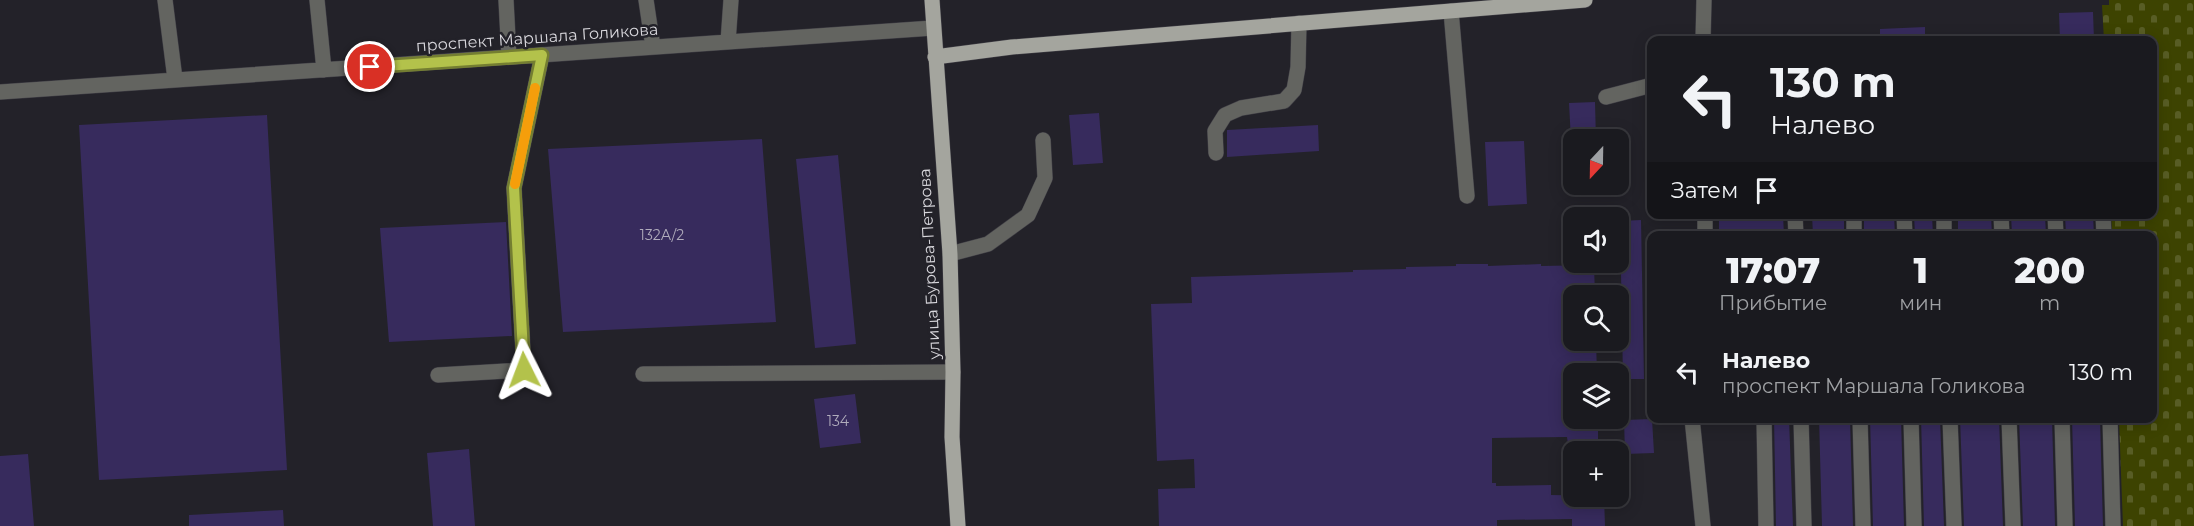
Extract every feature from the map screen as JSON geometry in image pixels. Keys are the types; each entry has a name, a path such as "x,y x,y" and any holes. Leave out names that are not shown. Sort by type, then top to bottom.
{"main road":[{"name":"улица Бурова-Петрова","path":"932,0 950,254 951,437 958,526"},
{"path":"935,57 1012,47 1585,0"}],"street":[{"path":"165,0 175,79"},
{"path":"317,0 324,70"},
{"path":"506,0 509,57"},
{"path":"646,0 653,47"},
{"path":"728,42 731,0"},
{"path":"1703,36 1704,0"},
{"path":"1451,11 1467,196"},
{"path":"1216,153 1215,131 1225,115 1240,108 1284,100 1294,90 1298,66 1299,23"},
{"name":"проспект Маршала Голикова","path":"0,92 933,28"},
{"path":"438,375 524,370 514,188 542,55"},
{"path":"1606,97 1647,86"},
{"path":"950,254 988,244 1028,215 1045,178 1043,140"},
{"path":"643,374 952,372"},
{"path":"1693,423 1703,526"},
{"path":"1764,423 1766,526"},
{"path":"1801,423 1804,526"},
{"path":"1860,423 1863,526"},
{"path":"1911,423 1914,526"},
{"path":"1950,423 1954,526"},
{"path":"2009,423 2013,526"},
{"path":"2062,423 2065,526"},
{"path":"2110,423 2113,526"}],"green space":[{"path":"2109,0 2194,0 2194,526 2123,526 2119,423 2157,423 2157,231 2112,231 2111,219 2157,219 2157,36 2104,36 2102,5 2109,5"}],"building":[{"path":"2093,12 2094,36 2060,36 2059,13"},
{"path":"1925,27 1925,36 1880,36 1880,29"},
{"path":"1595,102 1596,129 1570,129 1569,103"},
{"path":"1099,113 1103,163 1073,165 1069,115"},
{"path":"267,115 287,470 99,480 79,125"},
{"path":"1318,125 1319,151 1227,157 1227,130"},
{"path":"762,139 776,322 563,332 548,149"},
{"path":"1524,141 1527,204 1488,206 1485,142"},
{"path":"838,155 856,344 815,348 796,159"},
{"path":"1719,219 1783,219 1784,231 1719,231"},
{"path":"1812,219 1844,219 1844,231 1813,231"},
{"path":"1864,219 1894,219 1895,231 1864,231"},
{"path":"1914,219 1932,219 1933,231 1915,231"},
{"path":"1958,219 1991,219 1992,231 1958,231"},
{"path":"2011,219 2045,219 2046,231 2012,231"},
{"path":"2065,219 2093,219 2094,231 2066,231"},
{"path":"1641,220 1644,379 1629,379 1629,363 1623,363 1622,351 1629,351 1629,285 1621,285 1621,273 1629,273 1629,221"},
{"path":"506,222 512,336 389,342 380,228"},
{"path":"1456,264 1488,264 1488,266 1541,264 1541,266 1563,266 1563,273 1594,273 1595,285 1563,285 1563,351 1596,351 1597,363 1563,363 1563,429 1598,429 1598,441 1568,441 1567,437 1492,438 1492,483 1496,483 1496,486 1551,485 1551,495 1563,495 1563,507 1604,507 1605,526 1572,526 1572,519 1497,520 1497,526 1159,526 1158,489 1195,488 1194,459 1157,461 1151,304 1192,303 1191,277 1456,266"},
{"path":"855,394 861,443 820,448 814,399"},
{"path":"1647,419 1647,423 1652,423 1654,453 1629,454 1629,441 1625,441 1624,429 1629,429 1629,420"},
{"path":"1774,423 1789,423 1793,526 1776,526"},
{"path":"1819,423 1850,423 1853,526 1822,526"},
{"path":"1870,423 1901,423 1904,526 1873,526"},
{"path":"1921,423 1940,423 1944,526 1924,526"},
{"path":"1960,423 1999,423 2003,526 1964,526"},
{"path":"2019,423 2052,423 2055,526 2023,526"},
{"path":"2072,423 2100,423 2103,526 2075,526"},
{"path":"469,449 475,526 433,526 427,453"},
{"path":"28,454 34,526 0,526 0,456"},
{"path":"283,510 284,526 189,526 189,515"}],"slow traffic":[{"path":"515,184 535,88"}],"route":[{"path":"370,67 542,55 514,188 524,370"}]}
